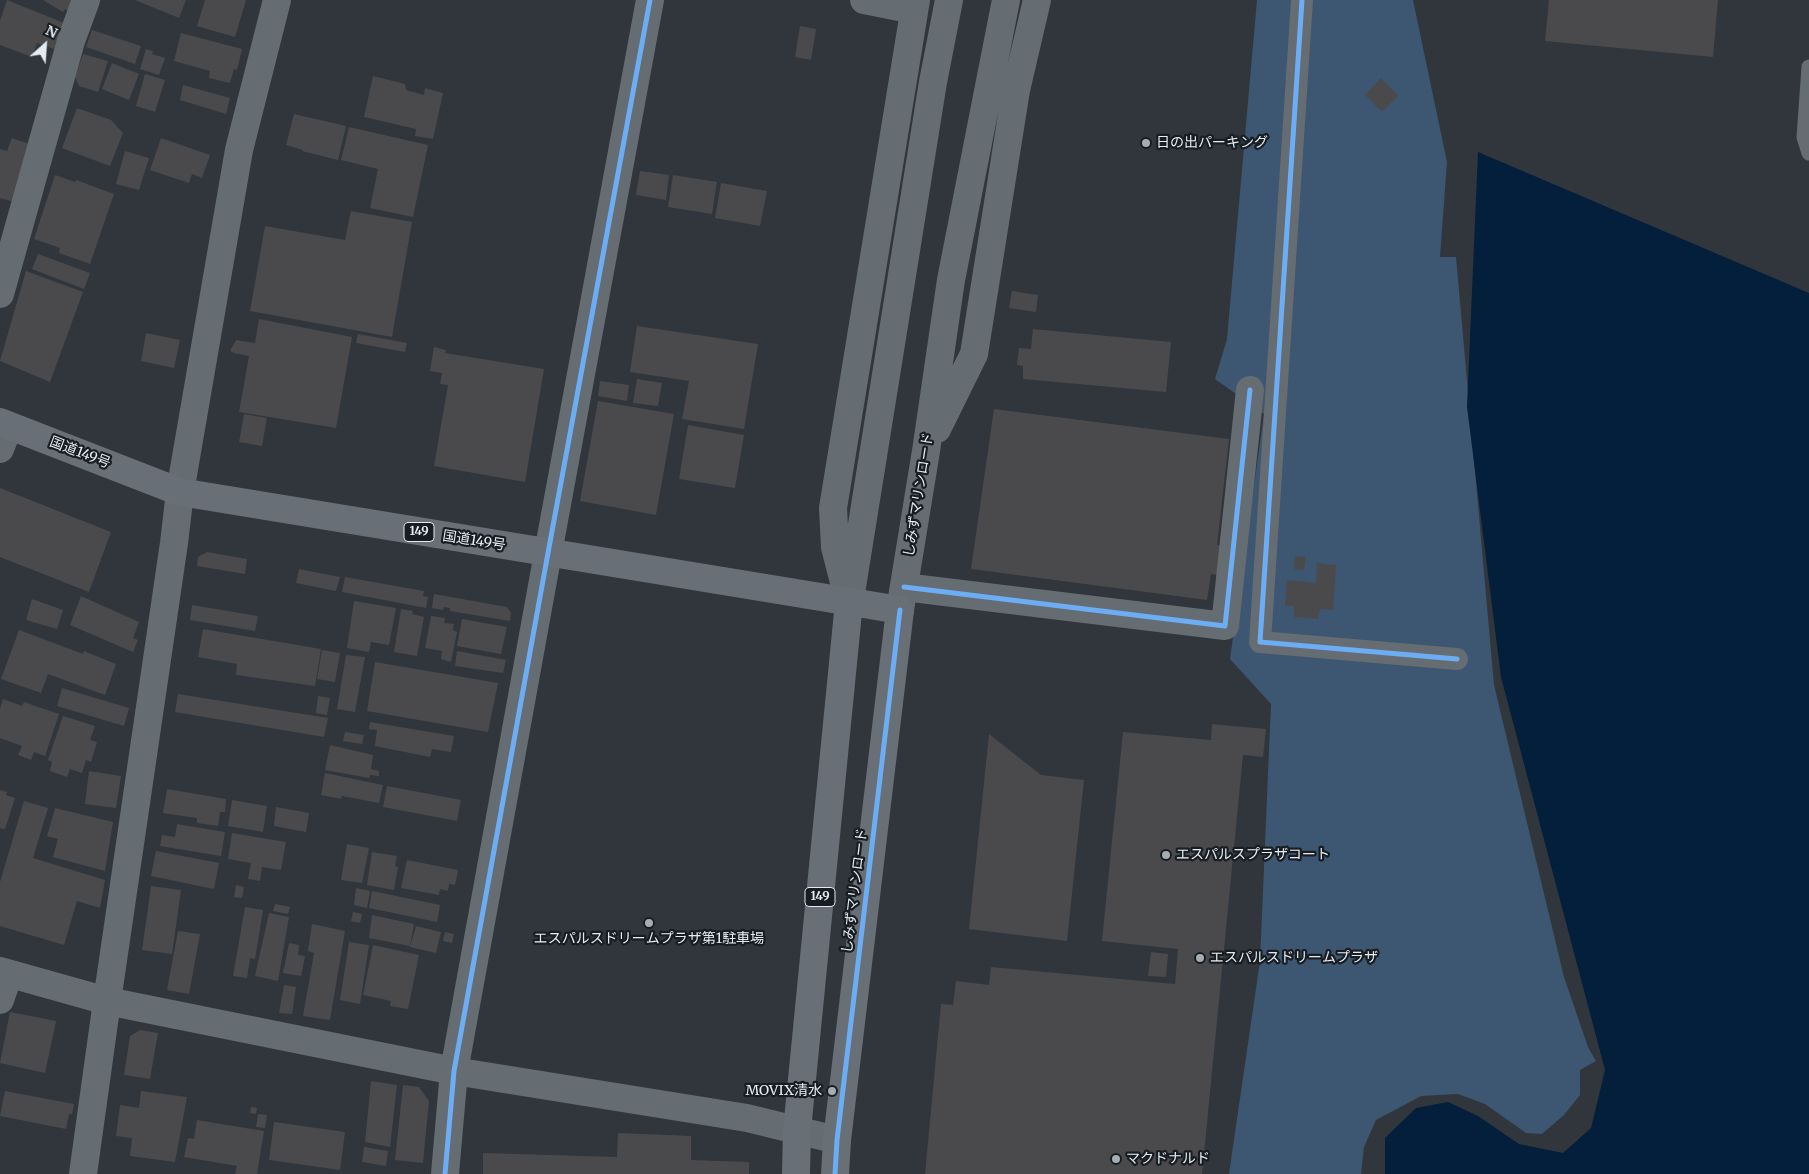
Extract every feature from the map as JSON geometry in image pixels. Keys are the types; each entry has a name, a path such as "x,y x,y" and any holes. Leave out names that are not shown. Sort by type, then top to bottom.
{"highway":[{"name":"国道149号","path":"3,432 180,492 849,602 902,598"},
{"name":"しみずマリンロード","path":"834,1174 836,1140 902,598"},
{"name":"149","path":"796,1174 797,1130 849,602"}],"street":[{"path":"0,294 71,41 86,0"},
{"path":"83,1174 180,492 239,150 277,0"},
{"path":"445,1174 454,1072 650,0"},
{"path":"849,602 835,547 833,508 915,5 864,0"},
{"path":"849,602 933,82 949,0"},
{"name":"しみずマリンロード","path":"902,598 951,280 1006,0"},
{"path":"926,450 974,354 1016,90 1037,0"},
{"path":"1302,0 1260,642 1457,659"},
{"path":"902,598 1225,626 1250,390"},
{"path":"0,1000 4,973 107,1001 454,1072 747,1118 836,1140"}],"lane":[{"path":"1809,67 1804,137 1809,153"}],"shaded area":[{"path":"1257,0 1413,0 1447,162 1440,257 1456,257 1494,685 1564,977 1588,1047 1596,1061 1580,1070 1580,1095 1564,1115 1542,1134 1526,1133 1485,1104 1458,1094 1421,1096 1376,1120 1364,1147 1361,1174 1229,1174 1260,961 1271,704 1230,659 1264,414 1215,379 1227,339"},
{"path":"1478,152 1809,293 1809,1174 1385,1174 1385,1138 1416,1108 1448,1102 1478,1116 1519,1144 1563,1153 1591,1128 1605,1070 1501,677 1467,407"}],"building":[{"path":"7,0 64,23 54,49 37,43 32,57 0,45 0,21"},
{"path":"43,0 74,0 68,11 65,9 63,12"},
{"path":"135,0 186,0 179,18"},
{"path":"205,0 246,0 235,37 197,26"},
{"path":"1549,0 1718,0 1713,57 1545,41"},
{"path":"800,26 816,29 811,60 795,57"},
{"path":"92,30 141,46 135,64 86,47"},
{"path":"181,33 242,49 237,70 234,69 230,83 209,78 210,71 174,61"},
{"path":"146,49 153,51 152,54 165,58 159,75 140,69"},
{"path":"83,54 108,61 98,92 79,86 75,77"},
{"path":"112,63 139,74 129,100 102,89"},
{"path":"145,74 165,80 155,112 136,106"},
{"path":"373,76 405,84 406,90 424,95 425,88 443,93 433,139 415,136 416,129 364,117"},
{"path":"1381,78 1398,96 1382,112 1365,95"},
{"path":"183,85 230,98 226,114 180,100"},
{"path":"77,108 111,120 123,133 110,166 62,148"},
{"path":"294,114 346,126 338,160 286,145"},
{"path":"349,127 428,145 413,217 370,208 378,169 341,160"},
{"path":"12,138 32,145 15,202 0,198 0,149 7,151"},
{"path":"161,138 210,155 202,178 192,174 189,183 150,170"},
{"path":"125,151 149,158 139,190 116,184"},
{"path":"640,171 669,175 666,200 636,195"},
{"path":"55,175 75,182 76,180 114,194 90,264 59,253 60,248 34,239"},
{"path":"673,175 717,182 712,214 668,207"},
{"path":"721,183 767,191 760,226 715,218"},
{"path":"351,211 412,222 392,337 250,311 265,226 345,240"},
{"path":"38,254 90,273 84,289 32,269"},
{"path":"26,271 83,292 50,382 0,361"},
{"path":"1012,291 1038,295 1036,312 1009,308"},
{"path":"259,319 352,337 336,428 239,412 249,356 230,351 236,340 255,343"},
{"path":"637,326 758,344 744,429 682,419 689,381 630,372"},
{"path":"1033,329 1171,342 1166,392 1023,379 1023,366 1017,365 1019,348 1031,349"},
{"path":"146,333 180,340 174,368 141,361"},
{"path":"358,334 407,343 405,352 356,343"},
{"path":"434,347 446,350 445,353 544,369 525,482 434,466 448,385 440,384 442,373 430,371"},
{"path":"637,379 662,383 658,406 633,403"},
{"path":"600,381 629,385 627,401 598,396"},
{"path":"598,401 674,414 656,515 580,501"},
{"path":"994,409 1229,439 1217,545 1230,546 1226,576 1211,574 1207,600 971,569"},
{"path":"244,414 267,418 262,446 239,442"},
{"path":"688,425 744,435 735,488 679,479"},
{"path":"0,488 111,532 89,592 0,557"},
{"path":"207,552 247,559 245,574 197,566 198,557"},
{"path":"1295,556 1306,557 1304,570 1294,569"},
{"path":"1317,563 1336,565 1333,610 1320,609 1318,619 1294,617 1294,606 1285,606 1287,580 1316,583"},
{"path":"299,569 340,577 336,591 296,583"},
{"path":"345,577 424,591 423,596 428,597 426,608 342,592"},
{"path":"434,594 507,607 511,613 510,621 450,611 450,608 444,607 443,610 432,608"},
{"path":"81,596 139,622 133,638 138,640 133,652 70,625"},
{"path":"32,599 63,610 57,629 26,620"},
{"path":"354,601 396,608 389,645 371,642 369,652 347,648"},
{"path":"192,605 258,616 255,631 190,620"},
{"path":"401,609 413,611 412,614 424,617 417,656 394,652"},
{"path":"431,616 445,618 444,623 454,624 453,630 457,632 451,662 441,659 442,651 425,648"},
{"path":"462,619 507,627 501,654 457,646"},
{"path":"203,629 321,649 315,686 236,675 237,664 198,657"},
{"path":"19,630 83,654 84,651 116,664 105,695 48,674 41,693 1,679"},
{"path":"322,650 340,653 335,682 317,679"},
{"path":"457,651 506,660 503,673 455,666"},
{"path":"346,655 365,657 355,712 337,709"},
{"path":"375,662 498,683 488,732 367,711"},
{"path":"62,688 129,708 124,726 57,706"},
{"path":"178,694 328,718 324,737 175,712"},
{"path":"318,696 330,698 327,715 316,713"},
{"path":"3,699 22,706 24,702 59,714 45,756 34,752 31,760 18,755 22,746 0,738 0,709"},
{"path":"63,716 95,726 90,740 97,742 91,762 86,760 82,773 70,769 67,777 50,771 52,762 48,760"},
{"path":"370,722 454,736 451,752 432,749 430,757 375,746 377,730 369,729"},
{"name":"エスパルスドリームプラザ","path":"1212,724 1266,729 1263,757 1243,755 1202,1174 925,1174 941,1004 953,1005 956,981 989,985 991,967 1175,984 1178,949 1102,941 1123,732 1211,740"},
{"path":"345,732 364,735 362,744 343,741"},
{"path":"989,734 1041,775 1084,780 1067,941 969,929"},
{"path":"330,745 373,755 371,769 379,771 379,776 370,775 369,778 325,770"},
{"path":"89,771 121,776 116,808 85,804"},
{"path":"325,773 383,785 379,803 342,796 341,799 321,795"},
{"path":"387,786 461,800 457,821 383,807"},
{"path":"167,789 226,799 225,812 220,812 218,826 197,823 197,818 163,813"},
{"path":"0,790 7,792 6,795 15,798 5,829 0,828"},
{"path":"232,800 267,806 263,832 228,826"},
{"path":"24,801 48,808 33,858 105,880 100,908 77,901 64,945 0,926 0,882"},
{"path":"276,807 309,813 306,832 274,826"},
{"path":"55,808 113,822 105,871 53,857 58,839 47,836"},
{"path":"177,824 225,832 221,856 160,846 162,835 175,837"},
{"path":"232,833 286,842 281,870 262,867 260,881 248,879 251,863 228,859"},
{"path":"347,844 369,848 362,883 341,880"},
{"path":"156,851 219,863 214,889 151,876"},
{"path":"372,852 397,856 395,866 398,867 394,890 367,885"},
{"path":"407,860 458,870 455,885 449,884 448,891 440,889 439,895 401,888"},
{"path":"236,885 244,887 242,898 234,897"},
{"path":"151,886 181,890 172,954 142,950"},
{"path":"356,888 370,891 367,908 354,905"},
{"path":"372,891 440,905 437,922 369,908"},
{"path":"275,904 290,907 288,914 273,911"},
{"path":"245,907 263,910 255,959 250,958 247,978 233,976"},
{"path":"353,912 362,914 360,923 351,921"},
{"path":"269,913 289,917 278,981 255,976"},
{"path":"372,915 414,924 410,946 369,938"},
{"path":"312,924 345,931 330,1020 303,1016 314,953 308,951"},
{"path":"416,926 441,932 436,953 410,947"},
{"path":"178,931 200,934 189,994 167,990"},
{"path":"445,932 454,934 452,943 443,941"},
{"path":"349,942 369,945 360,1004 340,1000"},
{"path":"289,943 299,945 298,955 305,956 301,976 283,973"},
{"path":"373,945 419,955 408,1009 390,1006 391,1001 363,995"},
{"path":"1151,952 1168,954 1166,977 1148,976"},
{"path":"284,985 296,987 292,1014 279,1013"},
{"path":"10,1012 56,1021 45,1073 0,1063"},
{"path":"140,1030 158,1033 150,1079 124,1075 130,1036"},
{"path":"371,1081 397,1085 390,1147 365,1142"},
{"path":"403,1085 419,1087 429,1101 423,1163 395,1160"},
{"path":"5,1091 74,1104 72,1114 69,1114 66,1129 0,1116"},
{"path":"141,1091 187,1097 175,1162 130,1156 132,1138 116,1136 120,1105 139,1108"},
{"path":"251,1107 257,1108 256,1114 250,1113"},
{"path":"258,1114 267,1115 265,1128 256,1127"},
{"path":"197,1120 264,1131 257,1174 235,1174 237,1166 184,1157 188,1138 194,1139"},
{"path":"274,1122 345,1132 340,1170 269,1160"},
{"path":"618,1133 691,1136 691,1160 749,1162 749,1174 483,1174 483,1153 617,1157"},
{"path":"364,1147 388,1151 386,1166 362,1162"}],"cycle path":[{"path":"445,1174 454,1071 650,0"},
{"path":"1302,0 1260,642 1457,659"},
{"path":"904,587 1225,626 1250,390"},
{"path":"835,1174 837,1140 900,610"}],"place":[{"name":"日の出パーキング","path":"1146,143"},
{"name":"エスパルスプラザコート","path":"1166,855"},
{"name":"エスパルスドリームプラザ第1駐車場","path":"649,923"},
{"name":"エスパルスドリームプラザ","path":"1200,958"},
{"name":"MOVIX清水","path":"832,1091"},
{"name":"マクドナルド","path":"1116,1159"}]}
